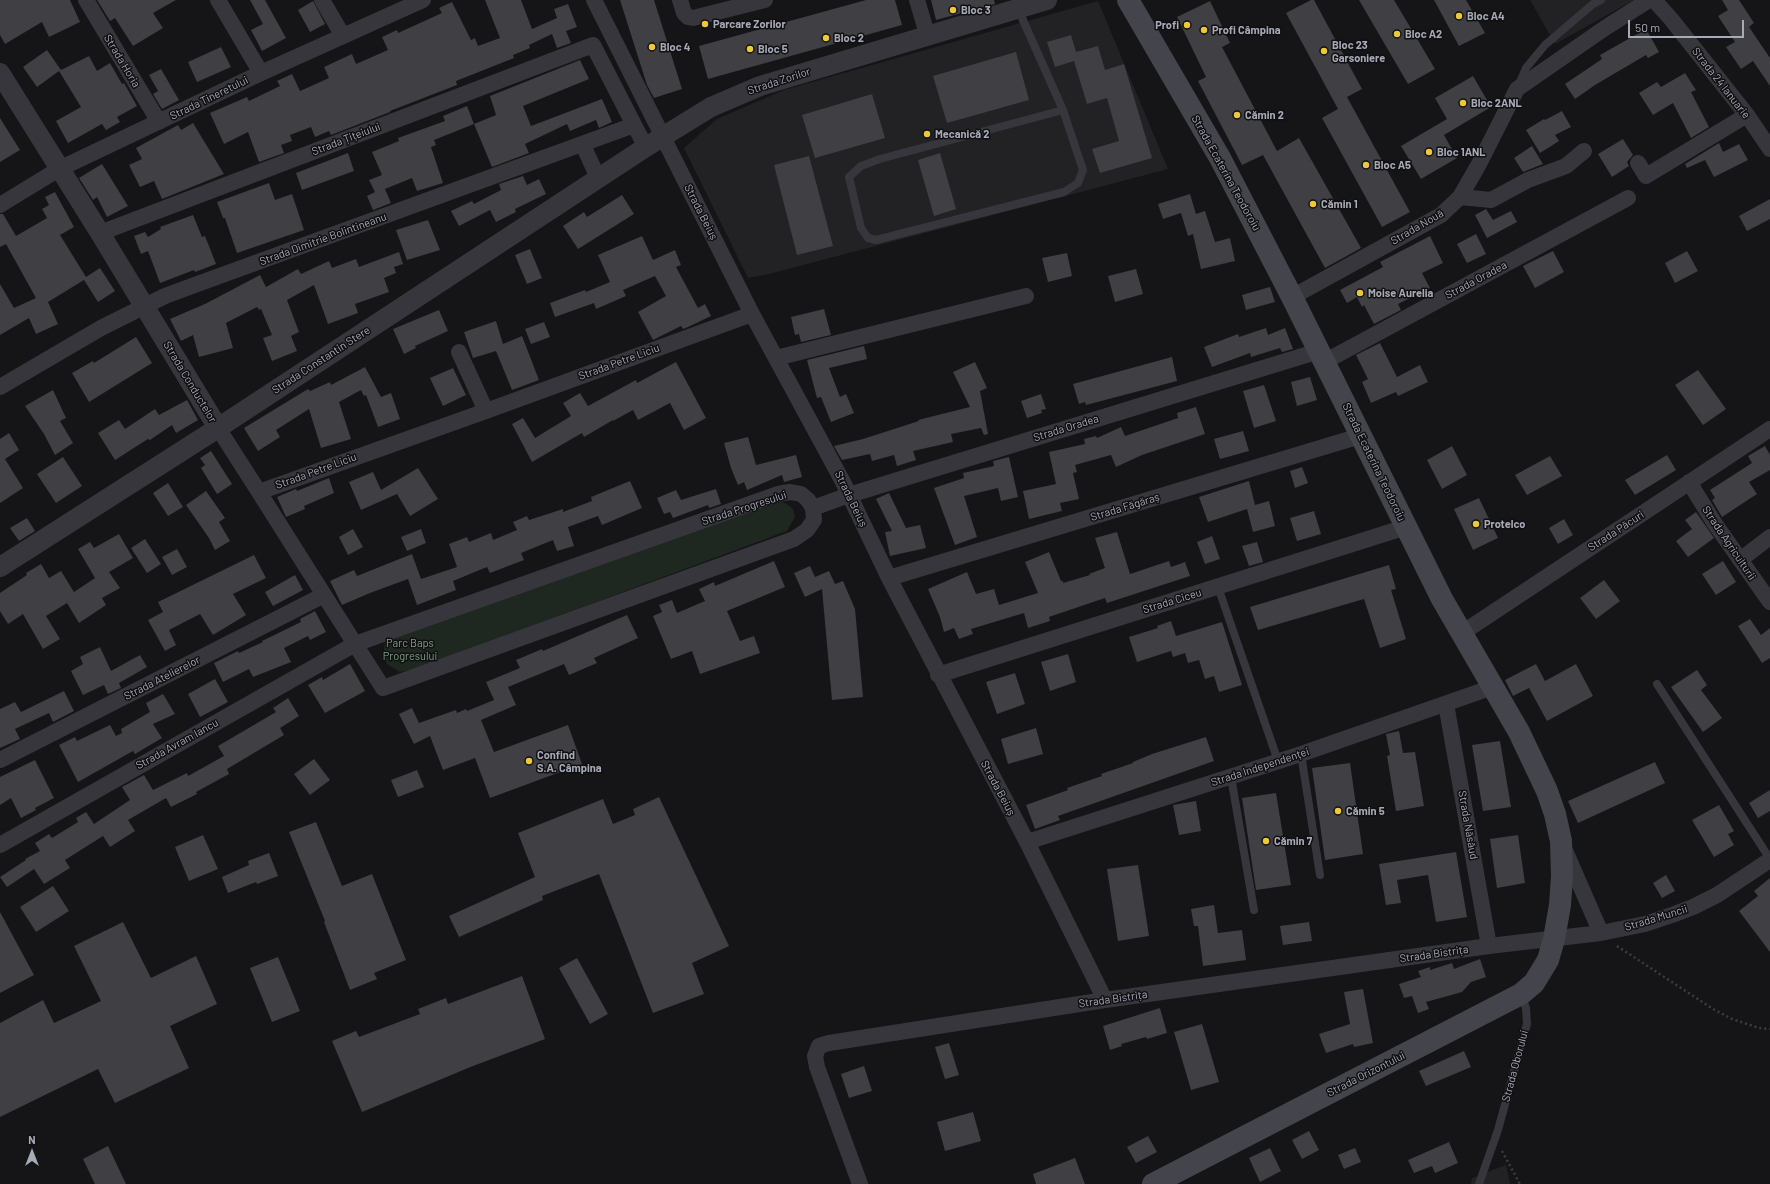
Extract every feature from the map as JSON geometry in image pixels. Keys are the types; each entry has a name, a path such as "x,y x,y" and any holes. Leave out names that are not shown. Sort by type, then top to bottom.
{"main road":[{"name":"Strada Ecaterina Teodoroiu","path":"1128,0 1220,158 1292,297 1442,599 1519,732 1547,791 1555,814 1561,841 1562,876 1560,905 1554,939"},
{"name":"Strada Orizontului","path":"1153,1184 1521,994 1534,983 1542,972 1548,960 1554,939"}],"street":[{"name":"Strada Horia","path":"86,0 159,122"},
{"path":"218,0 261,73"},
{"path":"322,0 343,36"},
{"name":"Strada Tineretului","path":"0,205 59,169 261,73 423,0"},
{"name":"Strada Beiuș","path":"594,0 650,144 752,314 849,495 938,675 1027,842 1104,1000"},
{"path":"680,0 684,14 693,18 765,0"},
{"path":"917,0 928,37"},
{"name":"Strada Zorilor","path":"650,144 711,107 760,86 928,37 1047,0"},
{"name":"Strada Nouă","path":"1292,297 1441,215 1460,196 1479,164 1517,89 1605,28 1649,0"},
{"name":"Strada 24 Ianuarie","path":"1654,0 1747,115 1770,149"},
{"name":"Strada Țițeiului","path":"100,233 593,45 634,125"},
{"name":"Strada Conductelor","path":"0,73 100,233 218,428 383,688 794,540 807,530 814,520 813,508"},
{"path":"1638,163 1646,176 1747,115"},
{"path":"634,125 650,144"},
{"name":"Strada Dimitrie Bolintineanu","path":"0,387 101,328 192,286 583,145 634,125"},
{"name":"Strada Constantin Stere","path":"0,567 218,428 650,144"},
{"path":"583,145 598,178"},
{"path":"1460,196 1491,200 1528,180 1566,166 1584,151"},
{"name":"Strada Oradea","path":"813,508 849,495 1321,357 1628,198"},
{"path":"776,358 1026,296"},
{"name":"Strada Petre Liciu","path":"259,492 752,314"},
{"path":"459,352 486,411"},
{"name":"Strada Păcuri","path":"1462,633 1483,617 1770,428"},
{"name":"Strada Făgăraș","path":"889,578 1360,436"},
{"name":"Strada Agriculturii","path":"1689,482 1740,560 1770,602"},
{"name":"Strada Progresului","path":"355,644 778,494 790,492 801,494 808,500 813,508"},
{"name":"Strada Ciceu","path":"938,675 1406,527"},
{"path":"1740,560 1770,537"},
{"name":"Strada Atelierelor","path":"0,760 324,595"},
{"name":"Strada Avram Iancu","path":"1,842 355,644"},
{"name":"Strada Independenței","path":"1027,842 1301,754 1492,687"},
{"name":"Strada Năsăud","path":"1446,704 1489,946"},
{"path":"1561,841 1601,933"},
{"name":"Strada Muncii","path":"1554,939 1601,933 1645,924 1672,915 1693,907 1717,895 1770,859"},
{"name":"Strada Bistrița","path":"860,1184 817,1067 815,1056 819,1046 829,1043 1104,1000 1489,946 1554,939"}],"lane":[{"path":"1517,89 1526,68 1545,45 1593,4 1601,0"},
{"path":"1018,9 1063,110 1083,170 1078,183 1064,192 876,240 868,238 861,228 849,177 861,166 880,159 1063,110"},
{"path":"1218,587 1278,761"},
{"path":"1657,684 1770,859"},
{"path":"1301,754 1320,875"},
{"path":"1231,776 1254,910"},
{"name":"Strada Oborului","path":"1479,1184 1495,1138 1527,1024 1526,1008 1521,994"}],"path":[{"path":"1601,933 1622,950 1713,1009 1732,1019 1759,1028 1770,1029"},
{"path":"1495,1138 1520,1184"}],"shaded area":[{"path":"1530,0 1634,0 1555,44"},
{"name":"Mecanică 2","path":"1098,1 1168,169 769,274 748,278 684,148 717,119 784,90"},
{"path":"1506,1165 1510,1184 1471,1184 1472,1178"}],"green space":[{"name":"Parc Baps Progresului","path":"781,502 787,504 793,509 795,517 787,531 416,669 400,672 387,664 384,656 384,648 385,641 390,635"}],"building":[{"path":"0,0 70,0 80,22 49,37 42,22 5,44 0,35"},
{"path":"97,0 176,0 153,13 163,28 133,46 115,18 110,21"},
{"path":"250,0 265,0 286,38 262,51 251,30 263,24"},
{"path":"485,0 521,0 532,29 557,18 554,9 568,4 577,27 566,31 571,43 557,48 552,34 529,45 530,48 513,55 514,58 456,81 457,85 331,135 329,131 315,137 311,127 290,135 292,141 281,145 284,153 259,162 248,132 224,144 210,113 247,97 249,101 280,86 277,81 292,74 300,91 329,78 324,67 352,54 356,64 388,50 382,37 397,30 398,33 442,13 439,8 452,2 471,40 475,38 478,46 500,38"},
{"name":"Bloc 4","path":"620,0 654,0 682,89 654,98 647,85"},
{"path":"866,0 895,0 902,25 708,79 699,46"},
{"name":"Bloc 3","path":"931,0 994,0 995,4 936,20"},
{"path":"1311,0 1314,0 1362,89 1347,97 1410,212 1382,227 1322,118 1338,109 1286,13"},
{"name":"Bloc A2","path":"1359,0 1394,0 1435,69 1408,84"},
{"name":"Bloc A4","path":"1434,0 1466,0 1485,33 1459,46"},
{"path":"1722,0 1739,0 1754,23 1749,27 1770,58 1770,86 1753,61 1741,69 1726,47 1735,42 1718,16 1728,10"},
{"path":"313,1 325,24 310,32 298,10"},
{"path":"1210,1 1230,43 1222,47 1277,151 1299,138 1361,248 1325,268 1263,155 1242,165 1198,81 1206,77 1177,17"},
{"path":"1646,29 1659,52 1648,58 1646,55 1595,85 1575,99 1565,84 1602,59 1600,55"},
{"path":"1071,35 1076,52 1098,46 1105,70 1124,64 1152,158 1100,173 1092,149 1119,141 1107,98 1087,104 1074,61 1055,67 1047,42"},
{"path":"221,47 231,67 197,82 188,62"},
{"path":"47,50 61,70 89,56 97,71 110,63 122,84 124,83 137,106 117,117 120,122 106,130 102,124 68,143 56,121 81,107 59,71 37,87 23,67"},
{"path":"1016,52 1029,100 947,123 933,76"},
{"path":"580,60 589,79 523,106 531,126 602,99 612,122 599,128 596,120 570,131 567,124 525,144 529,153 492,167 474,124 496,115 490,96"},
{"path":"161,69 179,100 162,109 153,94 158,91 149,75"},
{"path":"1685,73 1696,90 1691,92 1709,127 1691,138 1673,103 1653,115 1639,93 1657,82 1661,87"},
{"path":"1473,76 1491,107 1444,135 1457,158 1421,179 1401,146 1447,119 1435,98"},
{"path":"872,94 885,138 815,158 802,115"},
{"path":"467,106 474,124 434,140 436,145 431,147 443,183 417,191 412,178 385,189 391,203 373,210 367,196 375,192 369,180 382,175 372,152 399,141 398,138 445,121 443,116"},
{"path":"1562,111 1571,127 1555,135 1559,141 1540,153 1526,130 1544,119 1545,120"},
{"path":"0,118 20,150 0,162"},
{"path":"193,123 224,174 162,199 154,181 140,187 129,165 142,159 136,148 178,125 181,130"},
{"path":"1623,139 1633,155 1627,162 1629,166 1612,177 1598,154"},
{"path":"1719,143 1723,152 1739,144 1748,160 1714,177 1705,160 1687,168 1685,164"},
{"path":"1532,146 1543,164 1523,172 1514,158"},
{"path":"348,153 354,171 302,190 296,173"},
{"path":"940,153 956,209 934,216 918,160"},
{"path":"809,156 833,246 797,255 774,165"},
{"path":"102,164 128,206 107,217 97,197 93,200 79,178"},
{"path":"523,176 527,185 539,179 546,194 515,209 516,212 496,222 490,210 459,226 451,211 472,201 474,204 501,190 499,184"},
{"path":"269,183 275,200 292,194 304,230 237,253 225,218 223,218 217,202"},
{"path":"55,192 74,227 60,235 86,277 100,268 115,291 98,302 84,280 48,302 58,324 36,334 29,318 0,335 0,284 14,308 36,298 6,244 0,247 0,214 3,214 16,236 47,218 42,209 49,205 45,197"},
{"path":"1190,194 1196,214 1205,211 1215,242 1230,238 1235,261 1201,269 1193,234 1188,236 1181,213 1163,219 1158,204"},
{"path":"622,195 634,214 578,249 563,226 584,212 587,217"},
{"path":"1770,199 1770,219 1747,231 1739,216"},
{"path":"1486,209 1493,220 1511,211 1517,222 1487,238 1475,215"},
{"path":"193,215 202,237 205,236 216,264 195,272 194,270 160,283 148,251 141,254 134,236 145,232 148,237 161,229 160,227"},
{"path":"428,220 440,250 407,260 396,230"},
{"path":"1476,234 1486,254 1467,263 1457,244"},
{"path":"642,236 653,260 675,250 681,265 676,267 698,308 705,304 711,316 683,329 681,326 653,340 638,312 666,296 655,276 623,290 626,296 596,309 594,303 555,317 550,303 585,290 586,292 610,282 598,255"},
{"path":"1430,236 1443,263 1422,273 1430,288 1398,304 1401,310 1374,324 1364,305 1362,307 1357,297 1347,303 1340,290 1383,267 1380,262"},
{"path":"530,249 542,278 527,284 515,255"},
{"path":"1553,251 1564,272 1535,288 1523,266"},
{"path":"1687,251 1698,271 1675,283 1665,263"},
{"path":"399,252 403,264 394,267 396,273 384,278 389,292 355,304 358,313 328,324 314,285 287,300 299,332 291,336 297,351 272,361 263,338 272,335 261,309 259,310 257,307 226,323 233,348 199,357 193,335 181,341 170,319 205,304 260,275 266,287 298,269 301,274 329,261 332,268 356,259 359,267"},
{"path":"1067,253 1072,276 1048,282 1042,258"},
{"path":"1136,269 1143,294 1115,302 1108,276"},
{"path":"1270,287 1275,302 1246,310 1242,295"},
{"path":"824,309 831,335 801,342 799,334 795,335 791,317"},
{"path":"439,310 448,331 415,346 416,348 404,354 393,329"},
{"path":"496,321 503,344 522,336 539,380 512,390 496,351 473,358 464,332"},
{"path":"544,322 550,337 531,344 525,329"},
{"path":"1266,328 1268,335 1285,328 1293,349 1282,352 1280,348 1251,357 1250,353 1212,367 1204,347 1238,334 1239,337"},
{"path":"136,337 152,363 89,402 72,373 93,361 94,363"},
{"path":"1380,343 1397,377 1420,365 1428,382 1398,396 1396,392 1371,403 1362,382 1368,379 1356,355"},
{"path":"864,346 867,359 829,368 840,397 846,394 854,413 831,422 821,397 817,398 807,360"},
{"path":"1172,357 1177,381 1086,405 1085,402 1079,404 1073,384"},
{"path":"676,362 706,418 684,430 670,403 638,420 633,410 584,437 582,433 532,462 512,424 523,418 535,438 571,416 563,403 580,393 588,406 636,380 637,383"},
{"path":"975,362 987,388 980,391 988,434 984,435 981,428 951,434 953,442 913,451 916,460 897,466 894,455 872,461 870,454 842,460 834,446 863,439 919,421 918,420 970,407 953,372"},
{"path":"365,367 381,397 391,393 400,419 378,427 366,395 364,396 361,390 339,402 351,439 321,448 309,409 276,430 280,437 258,451 244,428 308,389 310,391 330,382 331,385"},
{"path":"453,368 466,395 443,406 430,378"},
{"path":"1698,370 1726,409 1703,425 1675,385"},
{"path":"1310,377 1317,400 1297,406 1291,382"},
{"path":"1264,385 1276,421 1254,428 1243,391"},
{"path":"53,390 66,418 60,421 73,443 55,455 44,434 25,406"},
{"path":"1041,394 1046,409 1041,410 1042,413 1027,418 1021,401"},
{"path":"187,400 198,420 176,433 172,425 150,440 148,439 115,460 98,433 119,420 125,429 155,409 159,415"},
{"path":"1196,407 1205,434 1142,455 1116,467 1111,455 1075,465 1077,472 1073,473 1079,499 1060,503 1062,511 1029,519 1023,491 1056,484 1049,452 1085,444 1084,439 1096,436 1097,438 1121,427 1125,436 1178,418 1177,413"},
{"path":"1243,431 1249,451 1220,459 1214,439"},
{"path":"9,433 19,450 5,459 23,488 0,503 0,439"},
{"path":"748,437 756,465 796,455 802,477 784,482 782,475 747,490 744,482 738,485 731,468 724,443"},
{"path":"1452,446 1467,475 1442,489 1427,460"},
{"path":"1765,446 1770,455 1770,470 1749,482 1757,494 1722,517 1712,500 1715,498 1710,490 1752,463 1748,456"},
{"path":"211,451 232,484 217,494 201,468 205,465 200,458"},
{"path":"1667,455 1676,470 1635,495 1625,480"},
{"path":"1550,456 1562,476 1527,495 1515,475"},
{"path":"63,457 82,486 56,503 37,474"},
{"path":"1009,457 1018,497 1001,501 998,488 964,496 977,537 955,545 934,488 964,478 963,473 994,466 993,461"},
{"path":"1302,467 1308,483 1295,488 1290,471"},
{"path":"418,468 438,499 410,516 397,494 361,510 349,482 373,472 381,490"},
{"path":"329,478 334,493 304,506 305,509 286,517 277,497 296,489 297,491"},
{"path":"630,481 642,508 602,525 598,516 568,527 574,546 557,551 553,540 521,553 524,560 490,573 487,567 453,581 456,590 417,605 408,579 342,605 330,581 354,570 357,576 412,554 421,579 457,567 449,544 467,537 469,542 491,533 493,540 517,530 513,522 527,516 529,520 563,509 563,512 592,501 591,497"},
{"path":"1249,481 1255,505 1269,501 1275,526 1253,532 1247,509 1208,522 1199,497"},
{"path":"168,483 183,507 168,516 153,493"},
{"path":"716,489 721,504 709,508 708,505 673,518 670,512 664,514 657,498 676,490 681,500"},
{"path":"206,491 225,518 219,522 230,541 215,550 209,538 186,505"},
{"path":"889,493 906,528 920,525 926,548 890,556 885,532 892,531 876,499"},
{"name":"Protelco","path":"1479,498 1498,538 1473,550 1454,509"},
{"path":"1314,511 1321,534 1297,541 1290,518"},
{"path":"1696,512 1714,538 1688,557 1676,541 1692,529 1685,520"},
{"path":"27,518 35,531 19,541 10,528"},
{"path":"1564,519 1573,535 1558,544 1549,528"},
{"path":"353,529 363,547 348,555 339,537"},
{"path":"421,529 426,543 407,551 401,537"},
{"path":"1117,532 1130,574 1169,561 1171,567 1185,562 1190,576 1107,603 1105,598 1049,617 1050,621 1028,628 1024,613 971,629 973,634 959,639 954,628 944,632 940,617 928,589 967,572 976,594 994,589 999,605 1038,593 1025,562 1049,552 1063,583 1090,575 1089,574 1105,568 1095,538"},
{"path":"119,534 133,558 109,572 120,588 102,598 106,605 79,623 67,603 46,616 60,639 43,649 23,614 8,624 0,611 0,593 27,575 26,573 41,564 49,578 61,571 74,592 95,578 78,549 90,542 94,548"},
{"path":"1212,536 1220,559 1205,564 1197,542"},
{"path":"145,539 161,564 147,573 131,548"},
{"path":"1257,542 1263,562 1249,566 1242,546"},
{"path":"177,549 187,567 172,575 162,557"},
{"path":"254,555 266,578 233,594 246,615 213,635 200,614 169,630 176,645 165,651 148,620 163,612 158,602"},
{"path":"774,561 785,587 727,611 740,641 754,636 760,653 700,674 692,651 671,659 653,616 662,612 659,605 672,600 677,613 705,601 699,589 714,582 715,586"},
{"path":"1723,561 1736,582 1716,595 1702,574"},
{"path":"1389,565 1396,589 1391,590 1406,639 1380,648 1364,599 1258,630 1250,607"},
{"path":"810,566 815,577 829,571 835,584 843,581 855,609 863,697 832,700 822,589 805,597 794,573"},
{"path":"295,575 303,590 273,606 265,592"},
{"path":"1604,580 1620,601 1596,619 1580,598"},
{"path":"315,611 326,632 310,640 308,636 284,648 291,662 253,677 249,669 223,682 214,663 238,651 239,653 263,642 262,641 301,622 300,619"},
{"path":"627,615 638,638 594,658 597,663 569,675 564,664 508,687 516,705 481,720 494,752 568,725 582,764 490,798 475,758 443,770 430,736 414,744 399,714 412,708 419,723 456,710 457,713 466,709 467,711 494,700 486,682 520,668 516,660 542,649 543,651"},
{"path":"1750,619 1761,635 1770,628 1770,658 1762,663 1738,626"},
{"path":"1171,621 1176,636 1222,622 1242,685 1219,692 1214,676 1205,679 1199,660 1188,663 1185,653 1173,657 1171,651 1137,662 1129,637 1158,628 1157,626"},
{"path":"100,647 111,671 140,655 147,667 119,683 121,688 108,694 104,685 83,695 71,671 83,664 80,657"},
{"path":"1068,654 1076,682 1050,691 1041,662"},
{"path":"350,664 365,691 325,713 308,685 322,677 323,680"},
{"path":"1536,664 1545,681 1576,664 1593,696 1547,721 1529,688 1513,696 1505,680"},
{"path":"1697,670 1707,685 1701,690 1722,718 1703,732 1671,687"},
{"path":"1015,673 1025,704 997,714 986,682"},
{"path":"215,679 228,702 200,717 188,694"},
{"path":"64,691 74,711 53,722 49,713 15,729 20,739 0,748 0,709 15,702 21,712"},
{"path":"163,694 175,714 153,724 162,738 135,754 133,751 78,782 59,745 75,737 77,741 110,725 116,736 122,733 121,729 150,712 146,703"},
{"path":"288,698 299,716 280,728 284,735 227,769 229,774 196,792 197,794 171,807 166,798 128,820 135,831 110,847 103,836 65,860 70,868 44,884 34,869 7,887 0,877 26,860 25,859 40,851 35,843 49,834 52,838 78,822 76,818 86,812 94,824 130,800 122,787 144,775 153,790 187,773 188,776 224,756 218,746 276,712 273,708"},
{"path":"1036,728 1043,754 1008,764 1001,739"},
{"path":"1399,731 1403,753 1415,752 1424,806 1396,811 1387,756 1390,755 1386,734"},
{"path":"1206,737 1214,761 1058,816 1060,820 1035,829 1026,805 1068,790 1067,788 1102,776 1101,774 1133,763 1152,754"},
{"path":"1500,741 1511,807 1483,811 1472,745"},
{"path":"314,759 330,780 310,795 294,774"},
{"path":"35,760 54,798 35,808 36,810 21,818 11,798 0,805 0,777"},
{"path":"1655,762 1665,783 1578,823 1568,801"},
{"name":"Cămin 5","path":"1350,763 1363,854 1325,860 1312,768"},
{"path":"417,770 424,787 398,797 391,780"},
{"path":"1770,790 1770,811 1758,818 1749,803"},
{"name":"Cămin 7","path":"1276,793 1291,885 1256,890 1242,798"},
{"path":"659,797 729,946 692,963 704,994 653,1013 599,874 542,896 543,900 459,937 449,916 535,877 518,833 603,799 613,824 635,815 633,809"},
{"path":"1196,801 1201,831 1179,835 1173,805"},
{"path":"1719,805 1734,831 1728,834 1734,845 1714,857 1692,820"},
{"path":"316,822 342,886 372,874 406,960 374,973 377,979 350,990 324,922 325,921 289,832"},
{"path":"203,835 218,869 189,881 175,847"},
{"path":"1518,835 1525,883 1497,888 1490,839"},
{"path":"1456,852 1467,917 1436,922 1428,875 1397,880 1401,903 1386,905 1379,864"},
{"path":"269,853 278,876 257,884 256,882 228,893 222,877 249,865 248,861"},
{"path":"1138,865 1149,936 1118,941 1107,869"},
{"path":"1666,875 1675,891 1662,898 1653,883"},
{"path":"1770,878 1770,952 1739,911 1758,896 1754,891"},
{"path":"53,886 69,911 36,932 20,907"},
{"path":"1214,905 1218,933 1242,930 1246,960 1203,966 1198,926 1194,926 1191,909"},
{"path":"0,912 34,975 0,993"},
{"path":"123,922 151,978 196,956 217,1004 170,1026 189,1068 115,1103 98,1069 0,1117 0,1023 43,1000 54,1023 101,1001 74,946"},
{"path":"1309,922 1312,941 1283,945 1280,926"},
{"path":"278,957 300,1011 272,1022 250,968"},
{"path":"577,958 608,1014 590,1024 559,968"},
{"path":"1480,959 1486,977 1471,982 1462,992 1426,1002 1429,1009 1418,1013 1412,996 1404,998 1399,984 1421,977 1418,971 1430,967 1430,970 1452,963 1454,969"},
{"path":"522,976 545,1039 473,1066 362,1112 332,1041 356,1031 359,1037 420,1014 418,1009 446,998 448,1004"},
{"path":"1363,989 1373,1043 1354,1047 1353,1044 1326,1053 1319,1034 1350,1024 1344,992"},
{"path":"1160,1008 1167,1033 1121,1044 1122,1046 1110,1050 1103,1026"},
{"path":"1202,1024 1219,1082 1191,1090 1174,1032"},
{"path":"949,1043 959,1075 945,1079 935,1047"},
{"path":"1464,1051 1471,1067 1426,1086 1419,1071"},
{"path":"864,1066 872,1091 849,1098 841,1074"},
{"path":"973,1112 981,1141 945,1151 937,1122"},
{"path":"1309,1131 1319,1150 1302,1159 1292,1140"},
{"path":"1148,1136 1157,1152 1136,1163 1127,1147"},
{"path":"1449,1142 1458,1163 1435,1173 1432,1166 1414,1173 1408,1160"},
{"path":"108,1146 126,1184 95,1184 83,1159"},
{"path":"1270,1148 1281,1171 1260,1182 1249,1158"},
{"path":"1355,1148 1361,1162 1344,1169 1338,1155"},
{"path":"1075,1158 1085,1184 1036,1184 1033,1174"}],"place":[{"name":"Bloc 3","path":"953,10"},
{"name":"Bloc A4","path":"1459,16"},
{"name":"Parcare Zorilor","path":"705,24"},
{"name":"Profi","path":"1187,25"},
{"name":"Profi Câmpina","path":"1204,30"},
{"name":"Bloc A2","path":"1397,34"},
{"name":"Bloc 2","path":"826,38"},
{"name":"Bloc 4","path":"652,47"},
{"name":"Bloc 5","path":"750,49"},
{"name":"Bloc 23 Garsoniere","path":"1324,51"},
{"name":"Bloc 2ANL","path":"1463,103"},
{"name":"Cămin 2","path":"1237,115"},
{"name":"Mecanică 2","path":"927,134"},
{"name":"Bloc 1ANL","path":"1429,152"},
{"name":"Bloc A5","path":"1366,165"},
{"name":"Cămin 1","path":"1313,204"},
{"name":"Moise Aurelia","path":"1360,293"},
{"name":"Protelco","path":"1476,524"},
{"name":"Confind S.A. Câmpina","path":"529,761"},
{"name":"Cămin 5","path":"1338,811"},
{"name":"Cămin 7","path":"1266,841"}]}
